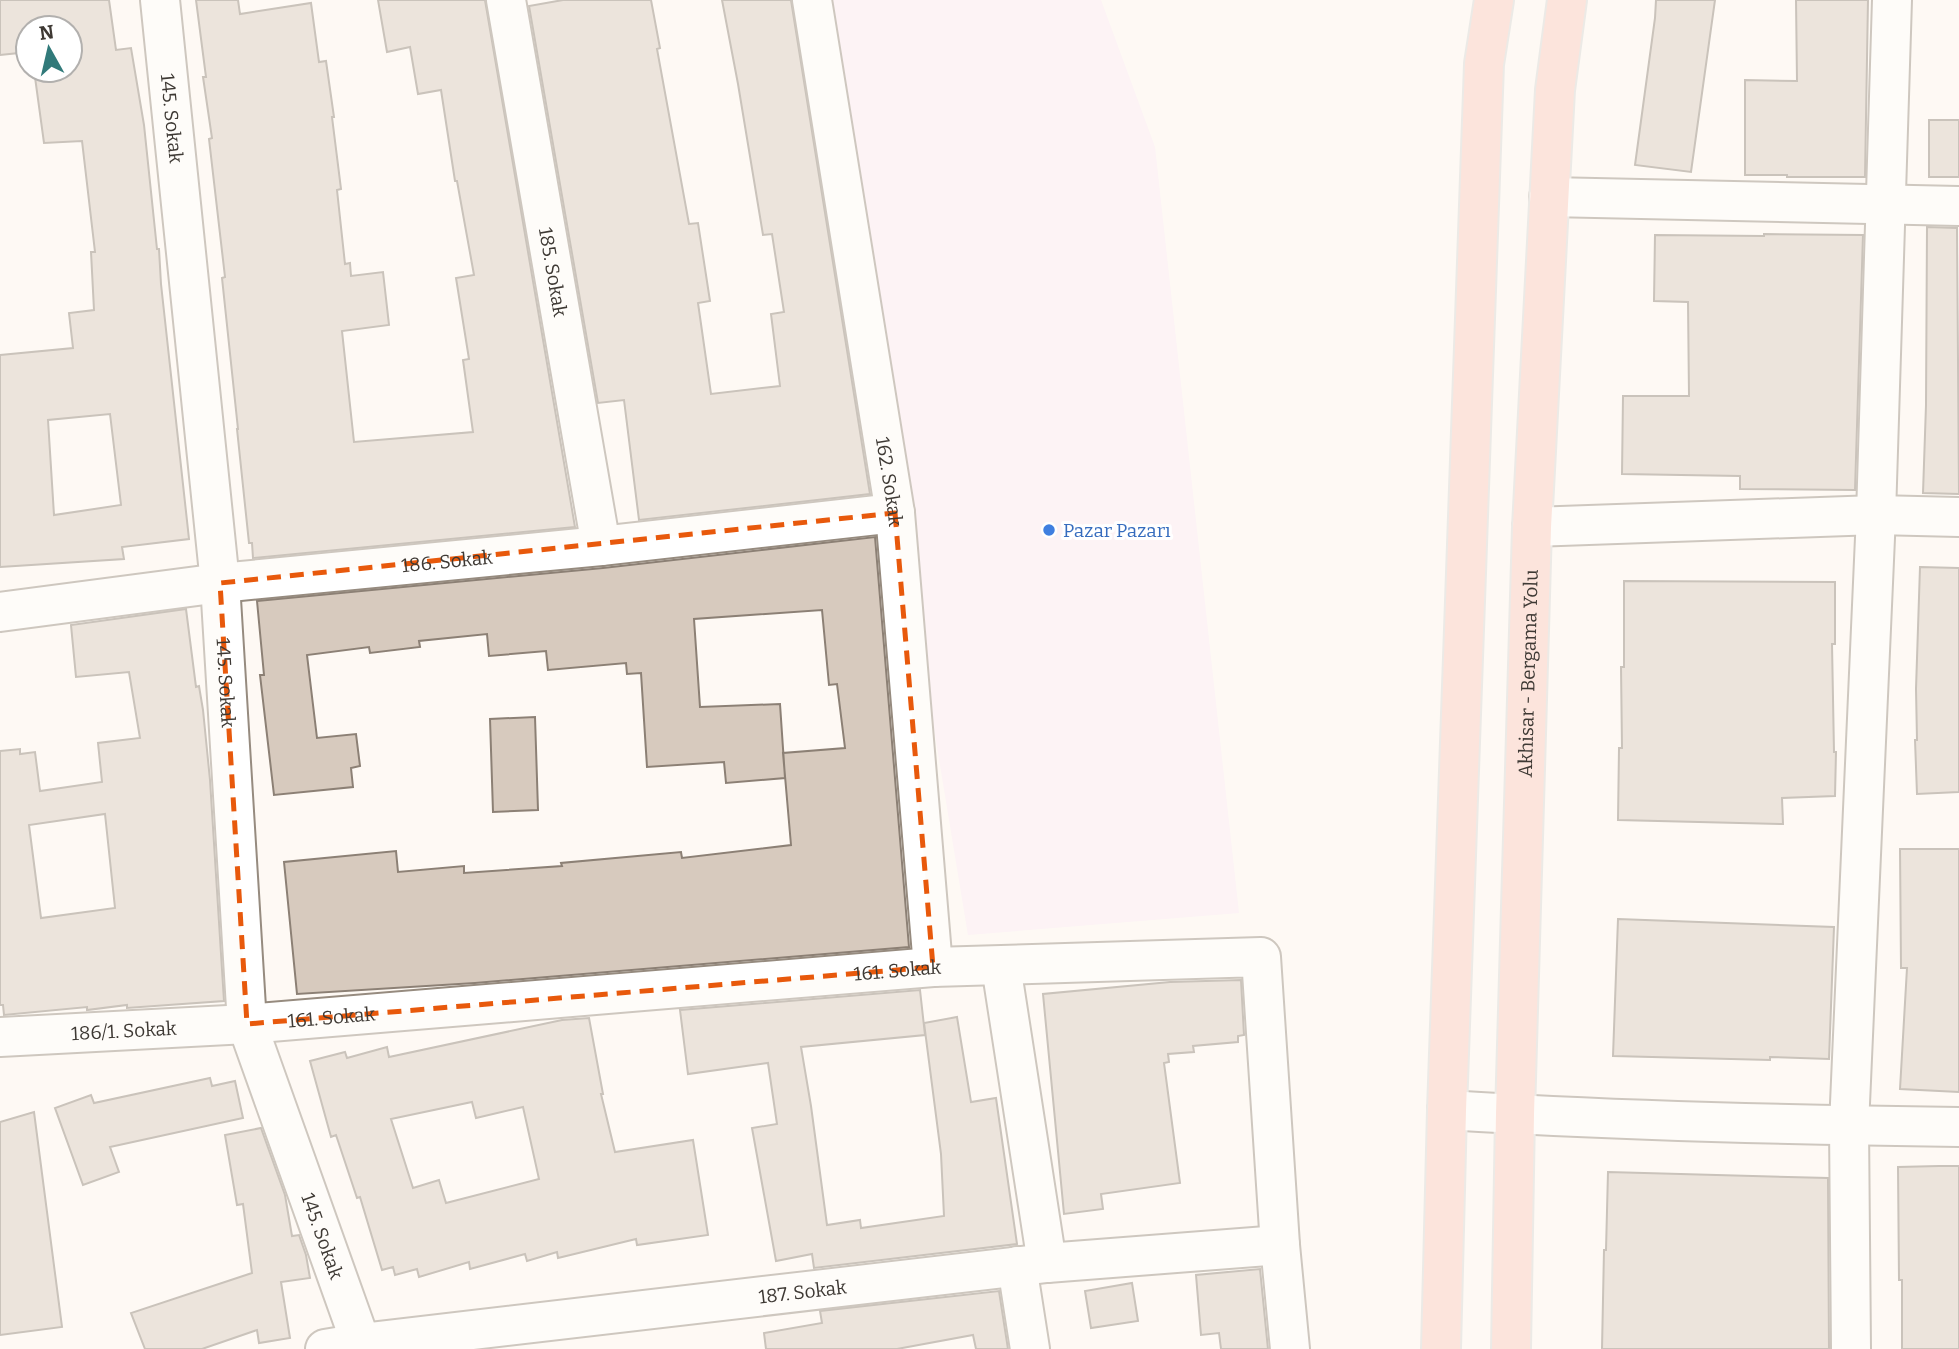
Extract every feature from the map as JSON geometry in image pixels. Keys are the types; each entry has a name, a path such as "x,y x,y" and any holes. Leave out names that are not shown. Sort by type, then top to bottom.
{"main road":[{"path":"1441,1349 1484,64 1494,0"},
{"name":"Akhisar - Bergama Yolu","path":"1511,1349 1532,527 1555,90 1567,0"}],"street":[{"name":"145. Sokak","path":"160,0 220,583 247,1024 350,1347"},
{"name":"185. Sokak","path":"506,0 601,546"},
{"name":"162. Sokak","path":"812,0 895,513 933,967"},
{"path":"1851,1349 1849,1126 1876,515 1892,0"},
{"path":"1549,197 1959,206"},
{"name":"186. Sokak","path":"0,612 220,583 601,546 895,513"},
{"path":"1532,527 1876,515 1959,517"},
{"name":"161. Sokak","path":"247,1024 933,967 1261,957 1280,1245"},
{"path":"1001,966 1032,1265 1030,1349"},
{"name":"186/1. Sokak","path":"0,1037 247,1024"},
{"path":"1447,1110 1849,1126 1959,1127"},
{"path":"1280,1245 1290,1349"},
{"name":"187. Sokak","path":"350,1347 1032,1265 1280,1245"}],"highlighted area":[{"path":"895,513 933,967 247,1024 220,583"}],"shaded area":[{"name":"Pazar Pazarı","path":"814,0 1101,0 1155,147 1239,913 968,935"}],"building":[{"path":"0,0 109,0 116,50 131,48 144,125 159,249 189,539 122,547 124,559 0,567 0,355 73,348 69,313 94,310 91,252 95,252 82,141 44,143 36,84 84,84 84,14 14,14 14,54 0,55","holes":["110,414 121,505 54,515 48,420"]},
{"path":"196,0 238,0 240,14 311,3 319,62 326,61 334,117 341,189 337,190 345,264 350,263 351,276 383,272 389,325 342,331 354,442 473,432 463,360 469,359 456,278 474,275 455,181 441,90 418,94 410,47 387,52 378,0 485,0 575,527 253,558 252,543 249,543 237,429 222,278 225,277 209,139 212,138"},
{"path":"563,0 651,0 660,48 657,49 689,224 698,223 710,301 698,303 711,394 780,386 771,314 784,312 772,234 763,235 722,0 791,0 870,494 639,520 624,400 598,403 529,6"},
{"path":"1656,0 1715,0 1691,172 1635,165"},
{"path":"1796,0 1868,0 1865,177 1745,175 1745,80 1797,81"},
{"path":"1929,120 1959,120 1959,177 1929,177"},
{"path":"1927,227 1957,228 1959,494 1923,493"},
{"path":"1655,235 1863,235 1855,490 1740,489 1740,476 1622,474 1623,396 1689,396 1688,302 1654,301"},
{"path":"875,537 909,947 475,983 297,994 284,862 396,851 398,872 464,866 464,873 562,866 561,863 681,852 682,858 791,845 785,778 726,783 724,762 647,767 641,673 627,674 626,663 548,670 546,651 489,656 487,634 419,641 420,647 370,653 369,647 307,655 317,738 356,734 360,766 351,768 353,787 274,795 260,675 264,675 257,601 603,568","holes":["822,610 829,685 837,684 845,748 783,753 780,704 700,707 694,619"]},
{"path":"1920,567 1959,568 1959,792 1917,794 1915,740"},
{"path":"1624,581 1835,582 1835,644 1832,644 1835,796 1782,798 1783,824 1618,820 1619,748 1622,748"},
{"path":"186,609 196,687 199,686 203,710 210,780 224,1001 127,1008 127,1005 87,1010 87,1007 4,1015 3,1005 0,1005 0,751 20,749 20,754 35,752 40,791 102,782 98,743 140,738 129,672 76,677 71,625","holes":["105,814 115,908 41,918 29,825"]},
{"path":"535,717 538,810 493,812 490,719"},
{"path":"1900,849 1959,849 1959,1092 1900,1089 1907,968 1901,968"},
{"path":"1618,919 1834,927 1829,1059 1613,1056"},
{"path":"1241,980 1244,1035 1238,1036 1238,1042 1193,1046 1194,1052 1168,1054 1169,1062 1164,1063 1180,1183 1101,1194 1103,1209 1064,1214 1043,994 1170,982"},
{"path":"920,990 925,1035 801,1047 827,1225 860,1220 861,1228 944,1216 941,1154 924,1023 957,1017 971,1102 996,1098 1017,1244 814,1268 812,1254 776,1261 752,1128 777,1124 768,1063 688,1074 680,1010"},
{"path":"589,1018 601,1094 615,1152 693,1140 708,1235 637,1245 636,1239 558,1258 557,1252 527,1261 525,1254 470,1269 469,1262 419,1277 417,1269 395,1275 393,1267 382,1270 360,1197 357,1198 336,1135 331,1137 310,1061 345,1052 347,1058 387,1047 389,1057 562,1020","holes":["472,1102 476,1118 523,1107 539,1179 446,1203 439,1180 413,1188 391,1119"]},
{"path":"210,1078 212,1086 235,1081 243,1118 110,1147 119,1172 83,1185 55,1108 91,1095 94,1103"},
{"path":"34,1112 62,1327 0,1335 0,1122"},
{"path":"261,1128 285,1195 292,1236 299,1235 310,1278 281,1282 290,1338 259,1343 257,1330 202,1349 145,1349 131,1313 252,1273 243,1204 237,1205 225,1135"},
{"path":"1959,1166 1959,1349 1902,1349 1898,1167"},
{"path":"1608,1172 1828,1178 1829,1349 1602,1349"},
{"path":"1260,1269 1268,1349 1221,1349 1219,1333 1201,1335 1196,1275"},
{"path":"1132,1283 1138,1321 1091,1328 1085,1291"},
{"path":"999,1291 1008,1349 976,1349 973,1335 897,1349 766,1349 764,1333 822,1323 820,1311"}],"place":[{"name":"Pazar Pazarı","path":"1049,530"}]}
